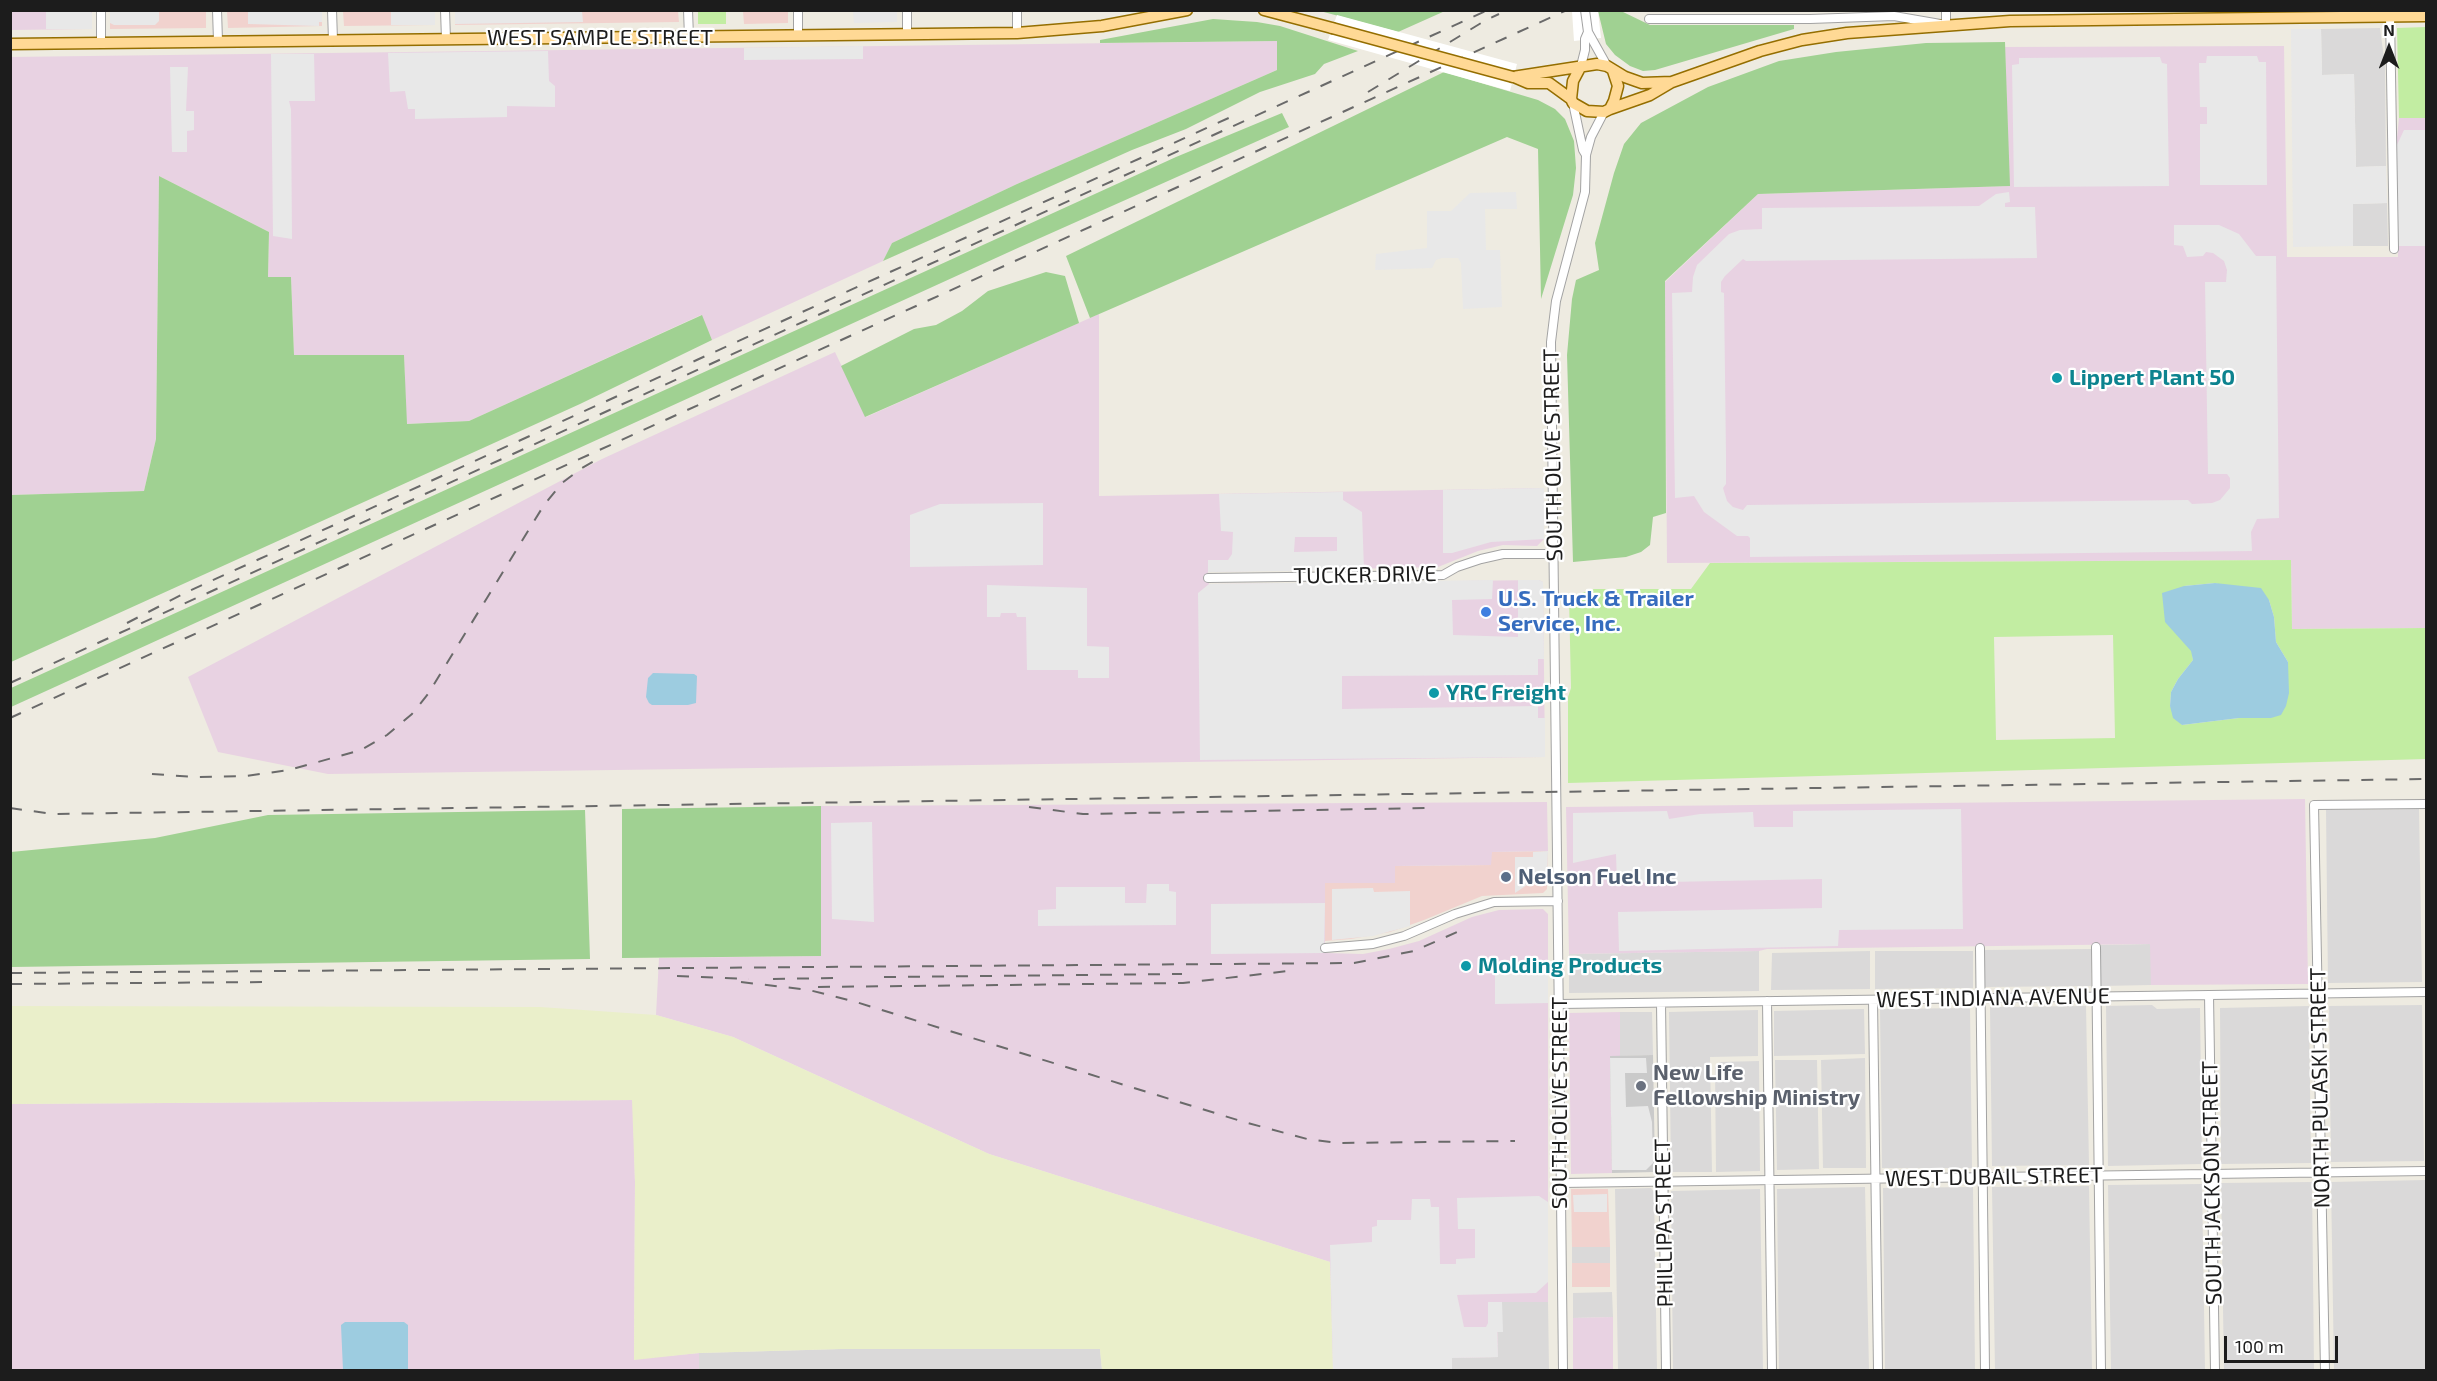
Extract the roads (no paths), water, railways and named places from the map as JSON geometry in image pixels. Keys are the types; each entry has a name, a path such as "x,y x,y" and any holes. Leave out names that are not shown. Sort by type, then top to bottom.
{"main road":[{"name":"WEST SAMPLE STREET","path":"10,44 1017,33 1102,26 1187,10"},
{"path":"1264,10 1514,77 1528,83 1549,83 1587,111 1607,110 1650,95 1672,82 1760,51 1802,40 1847,33 2068,16 2298,14 2390,16 2414,13 2427,16"},
{"path":"1514,77 1597,64 1642,83 1672,82"},
{"path":"1572,101 1573,81 1581,66"},
{"path":"1607,110 1614,101 1618,86 1610,69"}],"street":[{"path":"101,10 102,43"},
{"path":"217,10 218,41"},
{"path":"332,10 333,40"},
{"path":"445,10 446,39"},
{"path":"688,10 689,37"},
{"path":"798,10 798,36"},
{"path":"907,10 907,35"},
{"path":"1017,10 1017,33"},
{"path":"1585,10 1588,32 1610,69"},
{"path":"1650,19 1810,19 1838,14 1894,16 1946,25 1946,10"},
{"path":"2390,16 2394,249"},
{"path":"1581,66 1588,32"},
{"name":"SOUTH OLIVE STREET","path":"1572,101 1586,155"},
{"name":"SOUTH OLIVE STREET","path":"1563,1371 1551,342 1556,301 1585,192 1586,155 1592,130 1607,110"},
{"name":"TUCKER DRIVE","path":"1208,578 1443,576 1457,567 1503,554 1554,554"},
{"name":"NORTH PULASKI STREET","path":"2325,1371 2314,805 2427,804"},
{"path":"1325,948 1373,944 1412,933 1455,914 1494,902 1558,901"},
{"path":"2096,947 2101,1371"},
{"path":"1980,948 1985,1371"},
{"name":"WEST INDIANA AVENUE","path":"1560,1004 2427,992"},
{"name":"SOUTH JACKSON STREET","path":"2209,995 2215,1371"},
{"path":"1873,1000 1878,1371"},
{"path":"1767,1001 1772,1371"},
{"name":"PHILLIPA STREET","path":"1661,1003 1666,1371"},
{"name":"WEST DUBAIL STREET","path":"1561,1183 2427,1171"}],"water":[{"path":"2215,583 2261,588 2269,600 2274,617 2276,642 2288,662 2289,693 2281,715 2271,718 2239,718 2182,725 2173,718 2170,706 2171,692 2193,660 2191,651 2165,622 2162,593 2184,586"},
{"path":"653,673 697,676 696,703 652,705 649,703 646,697 648,678"},
{"path":"345,1322 404,1322 408,1325 408,1370 343,1370 341,1325"}],"railway":[{"path":"10,683 1488,10"},
{"path":"10,718 1567,10"},
{"path":"1368,92 1499,14"},
{"path":"127,623 189,591 1233,116"},
{"path":"152,774 194,777 246,776 289,770 361,750 387,735 412,714 428,694 544,505 562,483 596,460"},
{"path":"10,808 53,814 2426,779"},
{"path":"1029,807 1083,814 1425,808"},
{"path":"10,973 1354,963 1414,951 1464,929"},
{"path":"818,987 1183,983 1288,971"},
{"path":"884,977 1182,974"},
{"path":"677,976 749,979"},
{"path":"773,979 833,978"},
{"path":"10,984 270,982"},
{"path":"741,982 809,990 856,1002 1244,1122 1307,1139 1339,1143 1515,1141"}],"place":[{"name":"Lippert Plant 50","path":"2057,378"},
{"name":"U.S. Truck & Trailer Service, Inc.","path":"1486,612"},
{"name":"YRC Freight","path":"1434,693"},
{"name":"Nelson Fuel Inc","path":"1506,877"},
{"name":"Molding Products","path":"1466,966"},
{"name":"New Life Fellowship Ministry","path":"1641,1086"}]}
